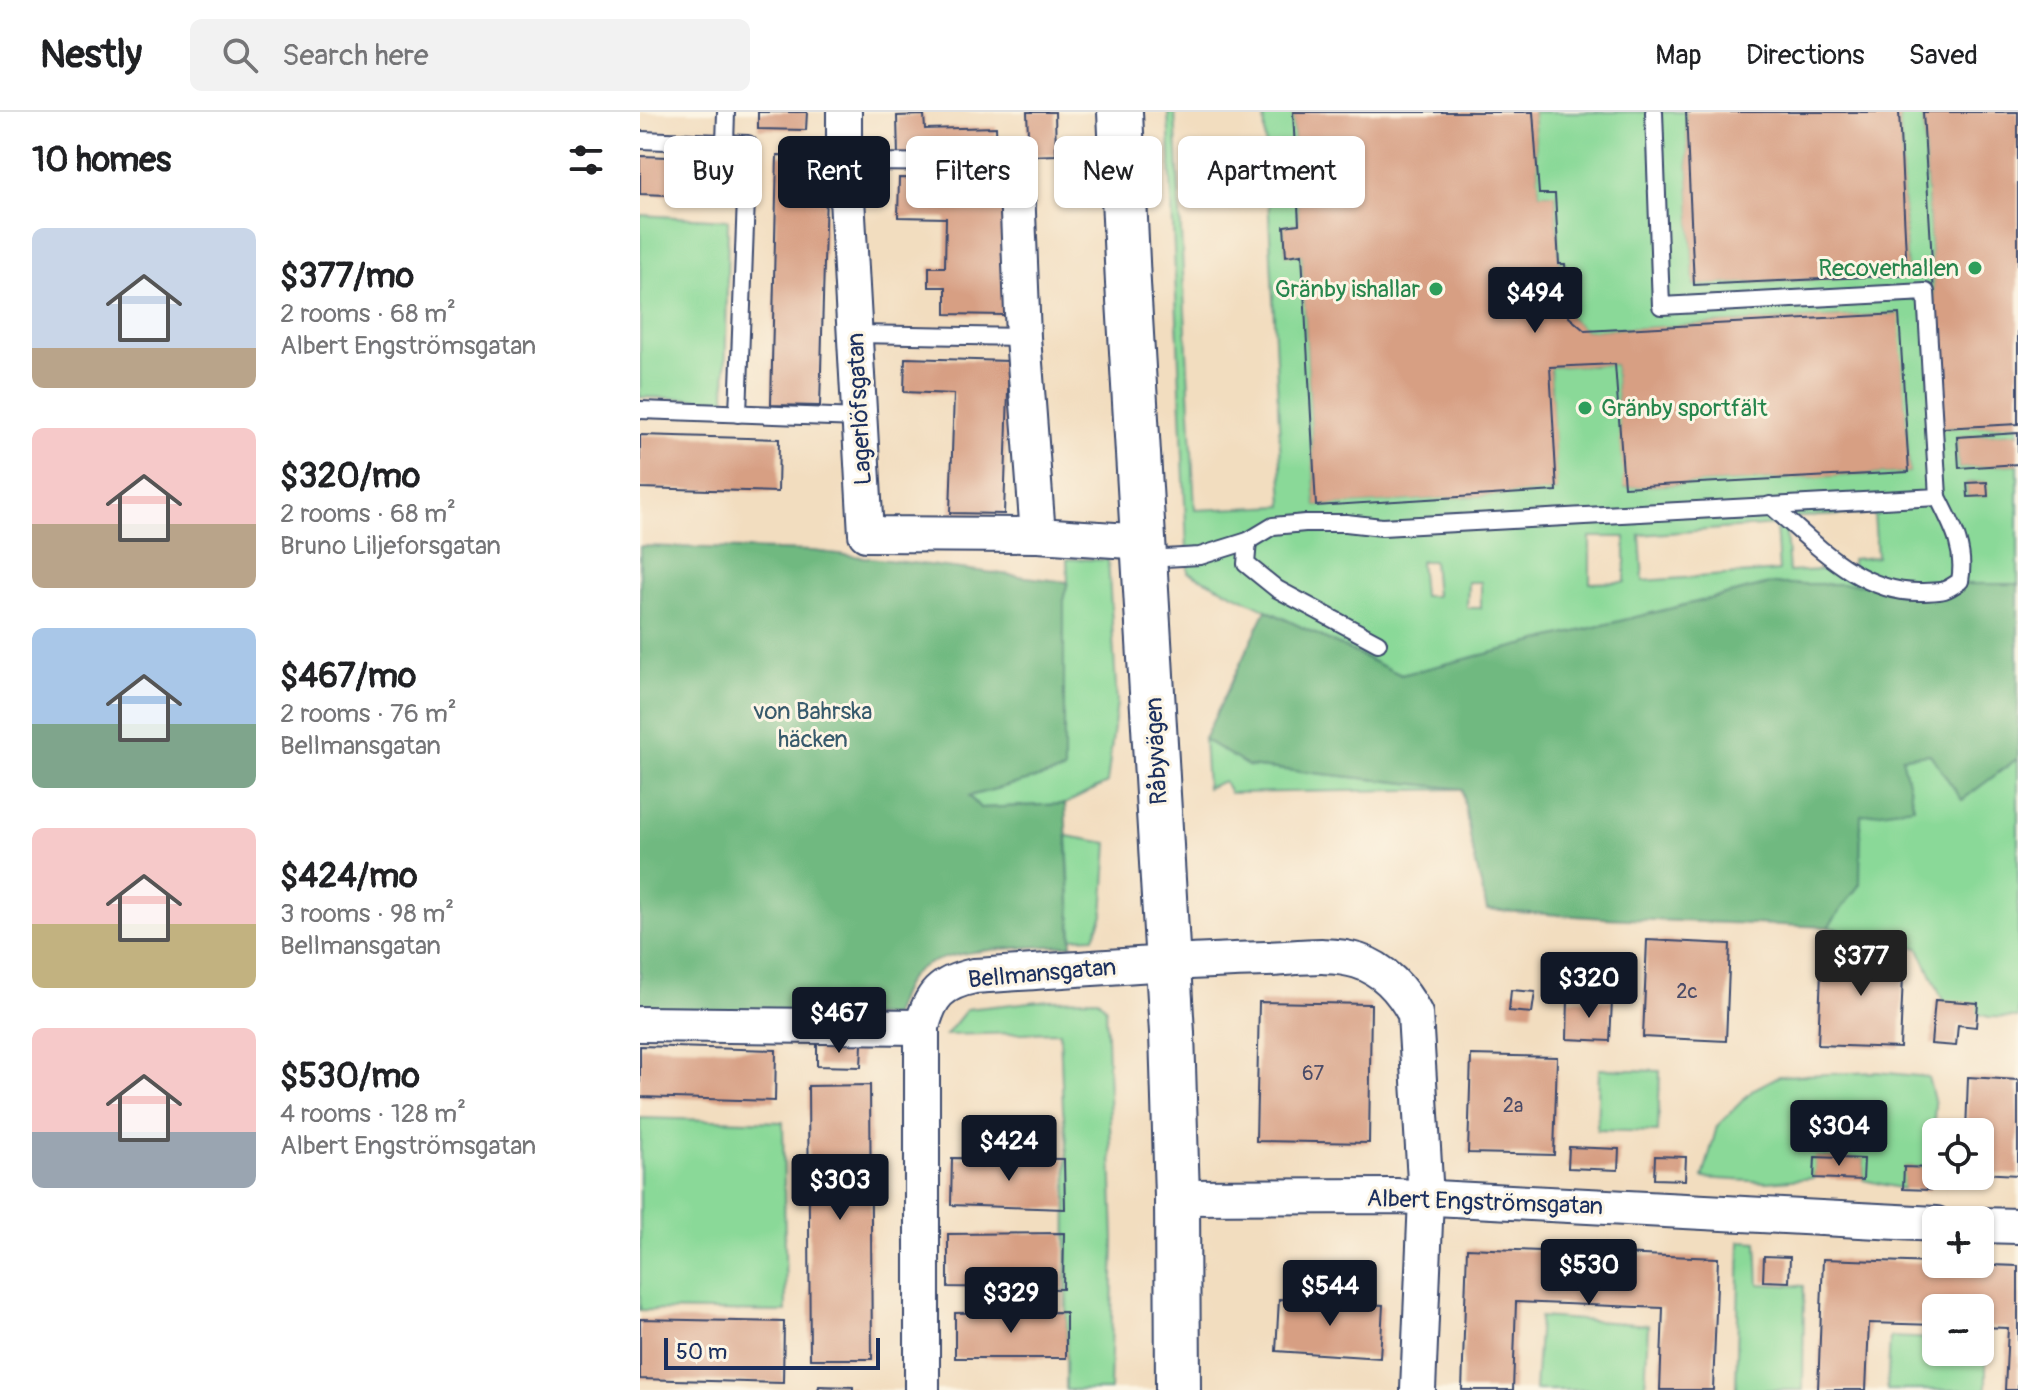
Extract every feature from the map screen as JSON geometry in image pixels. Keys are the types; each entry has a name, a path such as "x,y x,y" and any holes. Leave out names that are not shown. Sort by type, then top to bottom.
{"main road":[{"name":"Råbyvägen","path":"1120,112 1173,1048 1178,1390"}],"street":[{"name":"Lagerlöfsgatan","path":"844,112 844,136"},
{"name":"Lagerlöfsgatan","path":"848,208 866,534 1038,535 1145,550"},
{"path":"1018,208 1023,337 1038,535"},
{"name":"Bellmansgatan","path":"922,1390 922,1027 934,996 945,985 974,976 1168,963 1342,957 1362,962 1392,982 1415,1014 1426,1198 1418,1390"},
{"path":"640,1024 922,1027"},
{"name":"Albert Engströmsgatan","path":"1177,1197 1396,1196 1922,1223"},
{"path":"1994,1225 2018,1226"}],"lane":[{"path":"725,136 726,112"},
{"path":"1654,112 1661,306 1926,292 1938,497 1958,537 1963,566 1960,581 1946,591 1903,592 1868,582 1849,571 1770,505"},
{"path":"640,140 664,141"},
{"path":"738,414 746,208"},
{"path":"855,334 1023,337"},
{"path":"640,410 859,418"},
{"path":"1145,550 1200,556 1248,541 1273,526 1305,523 1382,527 1938,497"},
{"path":"1248,541 1246,564 1277,589 1378,643"}],"green space":[{"name":"Gränby sportfält","path":"1168,112 1175,112 1195,510 1283,506 1269,208 1298,208 1299,224 1285,226 1286,255 1302,254 1316,506 1556,491 1550,367 1615,364 1625,487 1909,472 1898,314 1585,331 1569,317 1565,264 1559,264 1555,194 1539,194 1533,112 1686,112 1694,285 1907,275 1899,112 1923,112 1942,428 2018,424 2018,433 1957,437 1959,468 2018,464 2018,584 1770,584 1401,675 1188,572","holes":["1986,482 1987,496 1968,496 1967,483","1874,513 1877,557 1852,559 1852,568 1789,572 1785,518","1776,525 1779,571 1643,581 1640,535","1590,537 1625,537 1625,582 1590,583","1420,561 1433,561 1436,596 1423,596","1468,582 1481,582 1481,608 1467,608"]},
{"name":"Gränby sportfält","path":"1264,112 1293,112 1294,136 1265,136"},
{"path":"640,215 728,220 725,400 640,397"},
{"name":"von Bahrska häcken","path":"640,546 813,551 1068,582 1064,596 1064,771 969,796 980,808 1065,804 1072,945 986,950 923,966 911,976 893,1016 640,1010"},
{"path":"1067,559 1108,560 1117,702 1107,783 1065,804 980,808 969,796 1064,771 1064,596 1068,582"},
{"path":"1770,584 2018,584 2018,758 1962,800 1930,754 1902,757 1914,807 1861,815 1860,884 1828,927 1487,910 1462,789 1248,766 1204,739 1266,610 1401,675"},
{"path":"1204,739 1248,766 1463,789 1230,793 1224,781 1207,788"},
{"path":"1930,754 1962,799 2018,758 2018,1018 1989,1017 1945,1005 1919,948 1828,927 1860,884 1860,815 1902,757"},
{"path":"1067,836 1108,843 1103,915 1094,937 1072,938"},
{"path":"1098,999 1106,1008 1114,1240 1110,1390 1066,1390 1067,1141 1060,1032 946,1035 967,1009 1049,1000"},
{"path":"1599,1069 1660,1071 1658,1132 1597,1130"},
{"path":"1877,1072 1928,1077 1935,1104 1934,1118 1922,1118 1922,1168 1905,1167 1903,1189 1863,1180 1864,1159 1816,1157 1814,1178 1767,1182 1703,1178 1717,1126 1754,1089 1779,1076"},
{"path":"640,1118 783,1122 786,1312 640,1310"},
{"path":"1740,1241 1757,1242 1759,1284 1804,1286 1803,1390 1736,1390"},
{"path":"1540,1317 1648,1325 1645,1390 1535,1390"},
{"path":"1890,1337 1922,1338 1922,1366 1986,1366 1986,1390 1887,1390"}],"building":[{"path":"758,112 807,112 806,130 758,129"},
{"path":"1027,112 1055,112 1054,155 1038,156 1038,136 1028,136"},
{"name":"Gränby ishallar","path":"1293,112 1533,112 1539,194 1555,194 1559,264 1565,264 1569,317 1585,331 1899,314 1909,472 1624,487 1615,364 1550,367 1557,491 1316,506 1302,254 1286,256 1284,226 1299,224 1298,208 1365,208 1365,136 1294,136"},
{"path":"1686,112 1899,112 1907,275 1694,285"},
{"name":"Recoverhallen","path":"1923,112 2018,112 2018,424 1942,428"},
{"path":"924,115 925,129 996,127 996,136 906,136 906,157 898,157 897,116"},
{"path":"778,155 778,208 826,208 820,406 771,405"},
{"path":"640,156 664,157 664,195 640,194"},
{"path":"899,178 906,178 906,208 1006,208 1004,315 946,314 946,287 929,287 929,267 945,267 946,218 898,217"},
{"path":"905,358 1009,361 1004,514 950,513 954,394 904,392"},
{"path":"2018,433 2018,464 1959,468 1957,437"},
{"path":"640,435 779,439 778,492 640,488"},
{"path":"1987,482 1988,496 1968,497 1967,483"},
{"path":"1647,940 1730,944 1726,1041 1643,1037"},
{"path":"1822,947 1904,951 1900,1048 1818,1045"},
{"path":"1511,990 1535,992 1532,1013 1509,1011"},
{"path":"1568,999 1612,1001 1610,1041 1567,1039"},
{"path":"1935,1000 1978,1003 1976,1027 1958,1025 1956,1046 1931,1044"},
{"path":"1259,1002 1371,1004 1369,1143 1256,1141"},
{"path":"817,1043 862,1044 861,1067 817,1066"},
{"path":"640,1046 776,1050 775,1101 640,1097"},
{"path":"1471,1055 1557,1057 1554,1155 1468,1153"},
{"path":"1968,1077 2018,1080 2018,1175 1994,1174 1994,1118 1967,1118"},
{"path":"870,1085 872,1359 810,1359 808,1086"},
{"path":"1569,1147 1619,1149 1618,1170 1568,1168"},
{"path":"1655,1156 1686,1157 1685,1180 1654,1179"},
{"path":"1815,1157 1864,1159 1863,1180 1814,1178"},
{"path":"952,1158 1064,1159 1065,1209 951,1205"},
{"path":"1904,1167 1922,1168 1922,1190 1903,1189"},
{"path":"1064,1233 1063,1289 948,1287 948,1234"},
{"path":"1467,1248 1718,1258 1713,1390 1660,1390 1663,1308 1516,1302 1513,1390 1462,1390"},
{"path":"1764,1256 1790,1257 1789,1282 1763,1281"},
{"path":"1823,1259 1922,1263 1922,1278 1994,1278 1994,1265 2018,1266 2018,1390 2005,1390 2008,1328 1994,1328 1994,1294 1922,1294 1922,1325 1869,1323 1866,1390 1818,1390"},
{"path":"1279,1299 1383,1305 1380,1358 1276,1351"},
{"path":"1066,1312 1066,1358 955,1358 955,1313"},
{"path":"640,1319 784,1322 783,1383 640,1379"},
{"path":"819,1386 853,1387 853,1390 818,1390"}],"place":[{"name":"Recoverhallen","path":"1975,268"},
{"name":"Gränby ishallar","path":"1436,289"},
{"name":"Gränby sportfält","path":"1585,408"}]}
